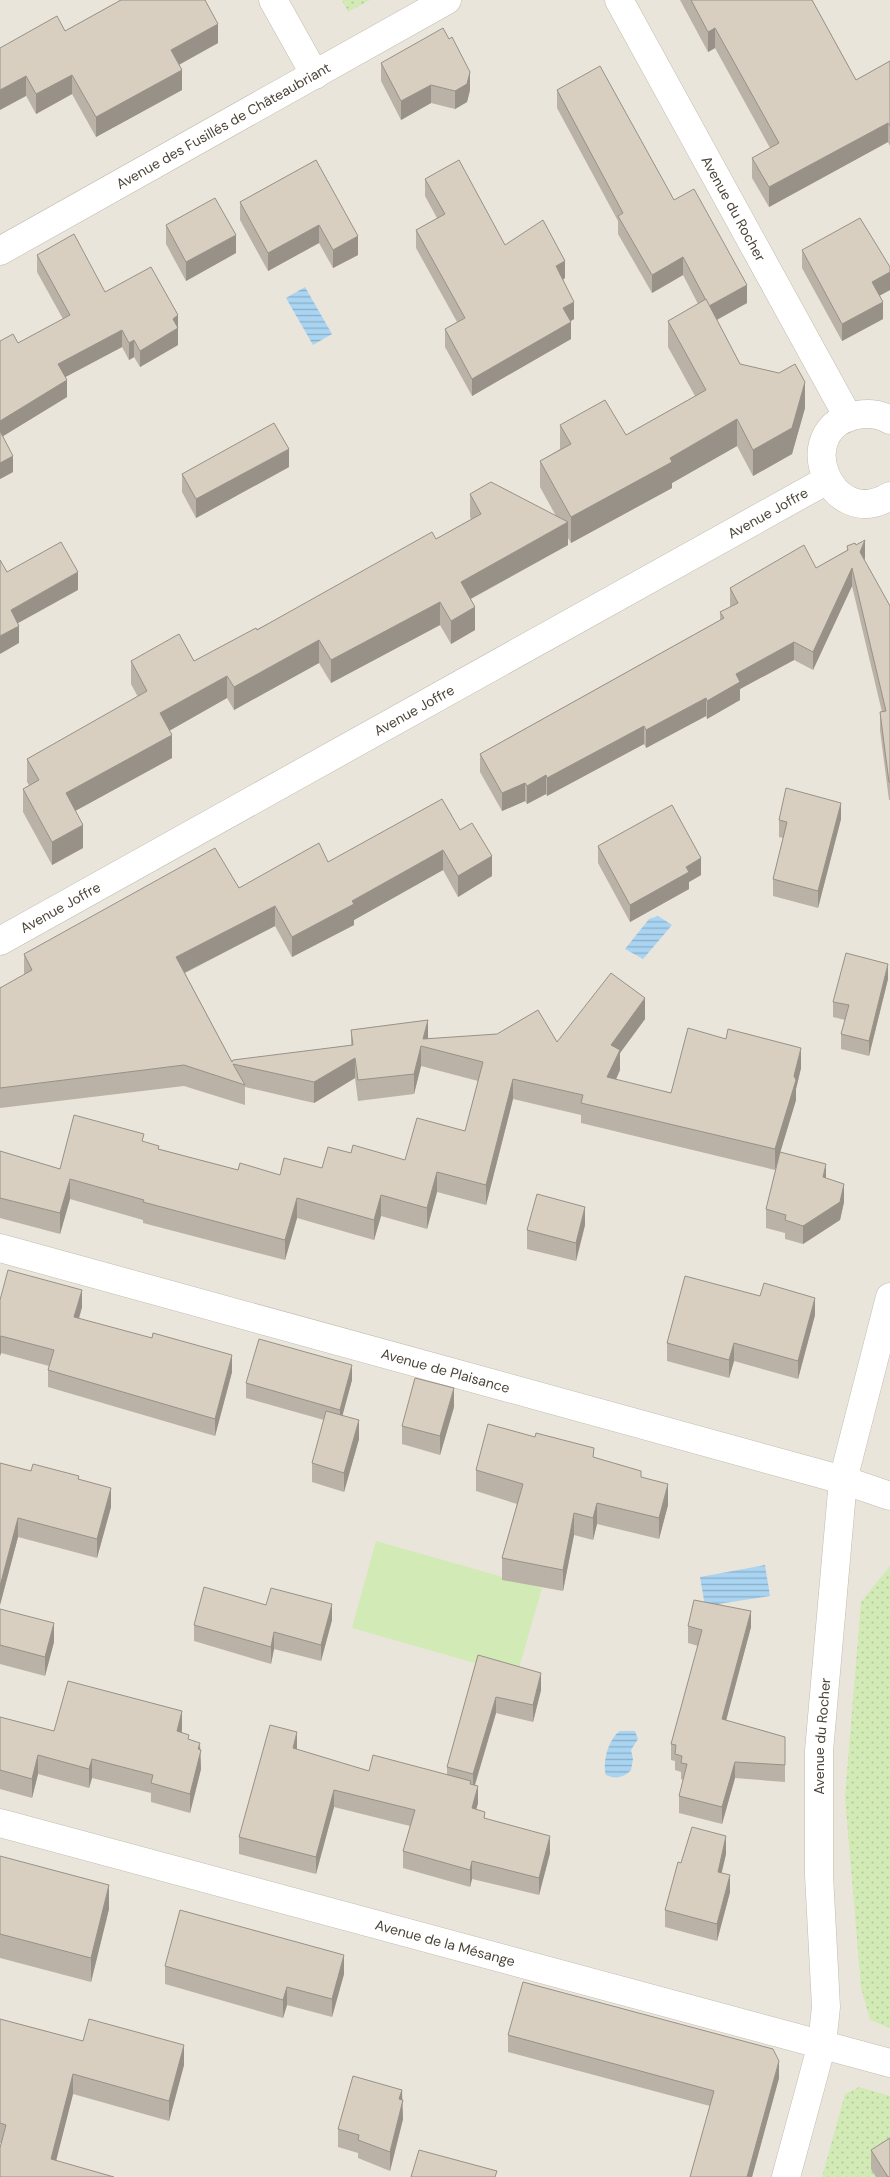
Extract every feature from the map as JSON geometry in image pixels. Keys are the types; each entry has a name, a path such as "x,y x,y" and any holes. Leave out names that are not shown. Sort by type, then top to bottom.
{"street":[{"path":"273,0 315,76"},
{"name":"Avenue des Fusillés de Châteaubriant","path":"0,251 315,76 447,0"},
{"name":"Avenue du Rocher","path":"619,0 848,417"},
{"path":"890,420 884,416 866,413 848,417 835,425 826,438 822,451 822,466 827,480 837,493 851,501 866,504 882,501 890,496"},
{"name":"Avenue Joffre","path":"0,941 827,480"},
{"name":"Avenue de Plaisance","path":"0,1248 843,1480 890,1496"},
{"name":"Avenue du Rocher","path":"786,2177 822,2044 826,2007 818,1875 819,1751 843,1480 890,1297"},
{"name":"Avenue de la Mésange","path":"0,1823 890,2063"}],"shaded area":[{"path":"0,0 890,0 890,2177 0,2177"}],"green space":[{"path":"342,0 370,0 348,12"},
{"path":"376,1541 542,1588 517,1675 352,1628"},
{"path":"890,1566 890,2028 870,2020 861,1987 845,1797 861,1602"},
{"path":"859,2087 890,2096 890,2177 822,2177 845,2094"}],"water":[{"path":"305,287 332,334 313,345 286,298"},
{"path":"658,916 672,925 643,959 625,949 649,919"},
{"path":"765,1565 770,1596 705,1606 700,1577"},
{"path":"620,1731 635,1731 638,1739 631,1750 633,1759 631,1770 622,1776 613,1777 606,1775 606,1757 613,1739"}],"building":[{"path":"121,0 205,0 218,24 171,50 182,70 96,117 72,75 36,94 26,76 0,90 0,48 57,16 65,31"},
{"path":"691,0 812,0 856,80 890,61 890,126 888,123 769,187 752,158 779,143 715,28 708,32"},
{"path":"443,28 449,39 452,37 470,72 467,84 455,91 431,85 401,101 381,63"},
{"path":"600,66 674,200 694,189 747,285 709,306 683,257 652,275 618,216 623,213 557,90"},
{"path":"316,160 358,236 333,250 319,225 268,253 240,202"},
{"path":"459,160 505,245 543,220 565,261 556,266 574,302 563,308 571,322 472,379 445,329 465,318 416,230 445,214 425,179"},
{"path":"215,198 236,235 186,262 166,225"},
{"path":"860,218 890,267 890,272 872,282 883,302 842,324 802,250"},
{"path":"74,234 105,292 151,267 178,315 173,319 178,328 140,351 134,340 129,343 122,330 58,364 67,380 0,421 0,341 13,334 18,343 70,315 37,255"},
{"path":"706,299 740,364 779,373 795,364 805,382 792,428 753,450 737,419 670,458 672,462 571,517 540,461 571,444 560,425 605,400 626,435 706,390 668,321"},
{"path":"274,423 289,449 196,499 182,474"},
{"path":"0,431 13,456 0,463"},
{"path":"491,482 568,522 461,582 475,607 451,621 440,602 331,660 319,640 234,687 227,676 160,713 172,735 66,793 83,825 52,842 23,789 39,780 27,759 147,691 131,661 179,634 194,661 256,628 257,630 432,532 436,539 481,514 470,494"},
{"path":"865,540 860,552 890,606 890,782 880,712 886,711 852,568 813,652 794,642 736,674 740,682 707,701 706,698 646,730 644,726 547,778 546,775 527,786 525,783 502,793 480,754 724,618 720,612 738,603 730,588 804,545 816,568 848,550 847,546 855,543 856,545"},
{"path":"61,542 78,572 11,610 19,626 0,636 0,560 7,572"},
{"path":"786,788 841,803 818,891 773,879 787,822 779,820"},
{"path":"442,799 460,830 472,823 492,856 458,876 443,850 352,901 354,904 292,937 275,906 176,957 232,1062 233,1060 353,1045 351,1030 428,1020 423,1039 497,1034 538,1010 557,1042 611,973 645,998 611,1045 620,1050 607,1077 671,1093 688,1028 726,1039 728,1029 801,1048 794,1076 796,1080 775,1149 581,1103 583,1095 513,1079 486,1185 437,1172 427,1208 381,1195 374,1220 297,1198 285,1240 143,1202 144,1200 70,1179 60,1213 0,1198 0,1151 60,1169 74,1115 144,1134 142,1141 159,1146 158,1149 238,1170 240,1163 280,1175 284,1158 322,1168 328,1147 351,1153 353,1145 405,1160 417,1118 465,1131 483,1062 421,1046 414,1074 358,1080 355,1058 314,1082 233,1064 245,1085 184,1065 0,1088 0,988 32,970 24,954 215,848 239,888 319,843 328,862"},
{"path":"672,805 701,858 686,867 689,872 630,905 598,846"},
{"path":"846,953 888,964 869,1041 841,1034 849,1005 833,1002"},
{"path":"780,1152 826,1164 823,1177 844,1184 840,1202 803,1226 785,1220 786,1215 766,1209"},
{"path":"537,1194 585,1207 576,1243 527,1230"},
{"path":"8,1270 82,1290 74,1317 152,1338 153,1333 232,1355 215,1419 48,1370 54,1350 1,1336 0,1339 0,1300"},
{"path":"685,1276 760,1296 764,1283 815,1298 798,1361 734,1343 729,1360 667,1343"},
{"path":"259,1339 352,1365 340,1410 246,1383"},
{"path":"415,1378 454,1388 440,1436 402,1426"},
{"path":"326,1411 359,1420 344,1473 312,1463"},
{"path":"488,1424 535,1437 536,1433 594,1448 593,1457 641,1471 641,1477 668,1484 659,1518 597,1503 593,1518 574,1513 563,1570 502,1558 523,1484 476,1470"},
{"path":"0,1463 31,1471 33,1464 79,1476 78,1479 111,1488 97,1539 18,1518 0,1586"},
{"path":"204,1587 266,1605 271,1588 332,1604 321,1645 274,1632 271,1647 194,1625"},
{"path":"694,1600 751,1611 722,1719 785,1737 785,1765 735,1762 722,1807 679,1796 687,1764 681,1763 682,1756 675,1754 676,1745 671,1744 702,1630 688,1626"},
{"path":"0,1609 54,1623 45,1657 0,1645"},
{"path":"478,1655 541,1673 533,1705 496,1697 473,1774 447,1767"},
{"path":"68,1681 182,1711 177,1731 189,1735 188,1739 200,1743 198,1749 201,1750 190,1794 151,1783 153,1775 92,1759 89,1769 38,1755 32,1779 0,1770 0,1717 54,1731"},
{"path":"270,1725 297,1732 293,1748 369,1771 373,1755 471,1781 470,1784 478,1786 472,1808 485,1812 484,1818 550,1836 539,1878 472,1861 470,1870 403,1851 415,1810 334,1790 316,1857 239,1837"},
{"path":"692,1827 726,1836 718,1872 730,1875 717,1924 665,1910 678,1862 681,1863"},
{"path":"0,1856 109,1885 91,1958 0,1934"},
{"path":"180,1910 344,1955 332,1999 287,1987 283,2000 165,1966"},
{"path":"523,1982 773,2049 779,2061 747,2177 690,2177 714,2091 508,2035"},
{"path":"0,2019 83,2041 89,2019 184,2045 169,2101 73,2074 51,2159 114,2177 0,2177 0,2148 6,2125 0,2123"},
{"path":"353,2076 402,2090 399,2099 403,2100 390,2152 358,2140 359,2135 338,2129"},
{"path":"890,2138 890,2177 888,2177 871,2150"},
{"path":"419,2150 497,2171 495,2177 411,2177"}]}
